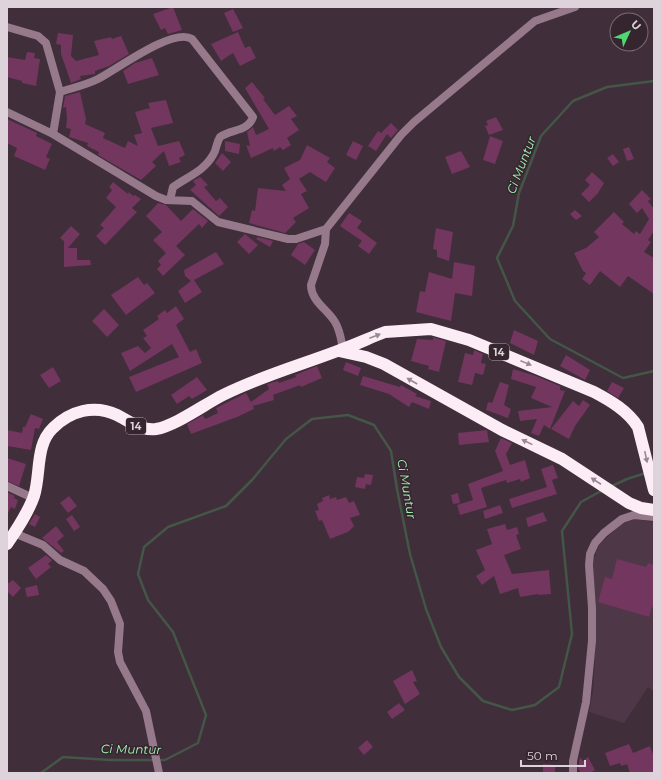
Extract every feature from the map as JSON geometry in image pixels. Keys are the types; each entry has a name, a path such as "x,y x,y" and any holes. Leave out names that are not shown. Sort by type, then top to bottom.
{"highway":[{"name":"14","path":"7,544 33,498 37,484 43,441 52,428 68,416 92,409 102,410 115,414 136,426 156,429 170,424 245,385 341,350 385,332 431,329 469,340 600,395 613,402 630,418 641,433 652,485"},
{"path":"341,350 384,364 502,430 562,459 629,503 641,508 654,510"}],"street":[{"path":"7,112 53,134 156,196 170,200 192,201 220,223 288,239 296,239 326,229 401,134 535,21 575,7"},
{"path":"7,27 44,40 57,78 60,92 53,134"},
{"path":"60,92 99,78 128,60 163,43 179,37 187,37 192,39 253,117 244,128 220,137 216,151 209,162 203,168 173,187 170,200"},
{"path":"326,229 325,244 311,285 311,291 317,301 336,323 341,350"},
{"path":"7,486 33,498"},
{"path":"573,773 573,761 586,702 590,664 592,625 589,564 590,554 595,543 622,519 634,515 654,517"},
{"path":"14,533 43,545 60,560 84,571 103,589 111,601 120,624 118,652 120,662 146,711 159,773"}],"shaded area":[{"path":"635,519 654,522 654,692 648,687 624,723 589,712 593,691 596,638 596,605 593,570 594,558 599,545 620,525"}],"building":[{"path":"173,7 182,30 168,34 165,28 161,30 153,14"},
{"path":"233,9 243,28 233,32 224,13"},
{"path":"238,32 245,48 250,46 256,58 240,66 233,53 221,61 211,44"},
{"path":"58,33 73,35 71,56 76,61 99,55 94,41 111,37 112,39 121,36 129,54 109,66 95,71 95,74 80,76 81,79 71,83 61,54 61,45 56,44"},
{"path":"27,52 35,53 34,58 40,59 36,86 22,83 22,81 7,77 7,57 25,60"},
{"path":"152,58 159,75 128,84 123,71 135,63"},
{"path":"252,82 265,98 263,99 275,115 289,106 297,116 291,119 299,130 287,138 291,145 283,150 280,147 274,151 273,148 251,158 246,145 250,146 247,132 253,127 256,135 269,129 245,88"},
{"path":"80,92 86,119 85,124 105,133 103,138 125,148 128,141 138,146 134,135 142,133 135,112 150,108 148,103 166,100 173,123 151,128 158,146 179,141 185,155 179,158 181,162 169,166 164,151 152,162 156,166 141,180 98,155 99,152 87,146 88,143 69,137 71,129 66,128 66,107 63,108 65,96"},
{"path":"496,117 503,130 489,135 485,126 488,125 486,121"},
{"path":"7,119 37,133 36,136 52,144 46,157 50,159 45,170 14,156 17,148 7,143"},
{"path":"391,123 398,130 391,138 387,134 376,151 368,146 378,131 381,133"},
{"path":"490,136 503,141 495,164 483,160"},
{"path":"225,141 240,144 239,154 225,151"},
{"path":"353,141 363,146 356,160 346,155"},
{"path":"307,145 330,158 327,162 335,168 326,182 310,172 299,179 307,191 301,194 309,208 293,218 296,222 285,233 249,223 252,210 255,211 258,188 286,191 282,185 290,179 284,168 300,160"},
{"path":"629,147 634,159 627,161 623,149"},
{"path":"461,151 470,167 452,174 445,157"},
{"path":"222,153 231,162 223,171 215,163"},
{"path":"613,154 619,162 613,166 607,158"},
{"path":"592,172 604,183 598,193 589,202 581,194 590,185 585,180"},
{"path":"200,177 208,185 204,187 216,201 220,198 228,207 219,216 190,190 196,185 193,181"},
{"path":"113,182 128,194 129,192 133,196 135,195 141,199 132,208 137,212 105,245 96,236 104,228 100,225 116,207 106,198 112,190 109,187"},
{"path":"642,190 651,199 648,201 654,209 654,231 648,240 651,242 644,252 654,258 654,294 628,276 620,287 600,271 590,285 582,279 586,273 583,271 574,253 586,248 599,237 594,232 614,212 624,222 622,224 634,234 636,231 640,234 649,219 642,208 637,213 629,204"},
{"path":"158,203 166,205 181,221 193,209 208,221 202,228 199,224 176,246 185,255 163,276 157,269 161,265 158,261 166,253 153,240 162,232 146,216"},
{"path":"575,210 582,216 576,220 570,214"},
{"path":"349,213 362,221 357,228 377,243 369,254 358,246 362,241 340,226"},
{"path":"71,226 80,234 68,248 77,248 77,260 90,260 91,265 64,267 64,241 60,238"},
{"path":"436,228 453,232 449,261 437,257 437,250 433,249"},
{"path":"245,234 258,245 249,254 237,242"},
{"path":"258,237 273,241 270,247 256,239"},
{"path":"304,242 315,250 305,265 291,255 298,244"},
{"path":"216,252 224,264 194,280 202,292 185,303 178,291 191,281 185,276 184,270"},
{"path":"454,262 475,266 472,296 455,293 451,321 416,312 420,291 425,292 429,272 452,279"},
{"path":"138,277 144,285 147,283 155,293 126,315 111,295"},
{"path":"176,306 184,319 176,325 190,352 196,349 202,363 136,392 129,377 179,357 172,344 130,371 121,353 138,346 145,353 151,348 143,338 147,336 143,330 159,319 157,316 165,310 167,313"},
{"path":"104,309 119,325 107,337 92,321"},
{"path":"514,330 538,341 534,355 510,343"},
{"path":"433,337 446,341 439,372 428,369 429,366 411,361 417,339 433,340"},
{"path":"474,350 483,354 481,363 486,364 483,375 475,373 472,385 458,382 465,353 473,355"},
{"path":"566,355 590,370 585,380 560,366"},
{"path":"346,362 361,368 358,376 343,370"},
{"path":"317,366 322,378 301,387 300,385 273,395 274,400 253,406 254,409 237,417 191,434 187,424 203,415 205,419 218,413 216,408 246,393 251,402 269,389 267,384 278,381 279,383 296,377 295,375"},
{"path":"53,367 61,381 49,388 40,375"},
{"path":"513,369 536,376 560,386 560,390 565,391 550,429 544,425 539,436 531,433 537,419 520,421 518,411 552,407 531,398 536,387 511,379"},
{"path":"363,376 400,387 401,385 417,394 415,396 431,401 429,409 412,402 409,407 389,394 360,385"},
{"path":"197,377 207,390 192,399 189,396 177,404 171,395"},
{"path":"500,382 509,385 504,405 511,409 508,418 486,410 488,402 492,403"},
{"path":"612,382 624,388 618,398 607,391"},
{"path":"583,400 590,405 575,426 569,439 551,429 573,401 579,406"},
{"path":"31,414 43,419 39,429 35,428 31,450 7,446 7,430 22,433 23,427 25,427"},
{"path":"487,430 489,442 459,445 458,433"},
{"path":"501,438 512,443 506,454 510,465 525,460 530,478 521,482 520,479 507,483 506,480 481,488 487,507 460,515 457,505 473,500 468,484 503,471 495,451"},
{"path":"7,458 26,464 19,486 7,481"},
{"path":"553,465 558,478 552,480 557,494 512,508 509,499 547,487 541,469"},
{"path":"365,474 373,475 371,485 366,484 365,489 355,487 357,477 364,478"},
{"path":"7,492 15,496 14,498 18,500 15,509 11,507 7,515"},
{"path":"458,493 460,503 453,504 451,495"},
{"path":"329,495 330,499 336,497 337,500 346,497 349,503 354,501 360,515 350,518 354,526 348,532 330,539 322,520 319,521 315,511 319,510 317,504 323,501 322,498"},
{"path":"69,496 77,506 68,513 60,503"},
{"path":"500,505 503,513 485,519 483,511"},
{"path":"543,512 547,521 528,527 526,518"},
{"path":"35,514 40,517 35,527 29,524"},
{"path":"72,515 80,527 74,531 66,519"},
{"path":"505,524 507,530 517,527 519,534 516,535 521,549 504,555 512,574 549,570 551,594 538,594 520,597 518,588 500,594 494,576 482,585 476,576 485,570 476,550 492,544 487,529"},
{"path":"56,526 64,536 57,542 64,551 61,553 42,538"},
{"path":"46,555 52,560 48,564 51,567 36,579 28,568"},
{"path":"617,559 646,567 648,563 654,565 654,608 652,607 649,617 598,602 605,577 612,579"},
{"path":"13,580 21,588 13,597 7,591 7,584"},
{"path":"37,585 39,595 27,597 25,588"},
{"path":"412,670 417,681 413,682 420,694 405,704 393,681"},
{"path":"399,703 405,710 392,719 387,712"},
{"path":"367,740 373,747 364,755 358,748"},
{"path":"629,744 633,753 650,746 654,757 654,773 630,773 627,764 621,766 620,763 610,766 605,753"},
{"path":"580,757 583,761 588,757 595,770 590,773 581,773 578,768"},
{"path":"543,764 555,765 555,773 543,773"}],"waterway":[{"name":"Ci Muntur","path":"654,81 607,87 573,101 541,136 519,193 513,226 497,258 515,301 550,339 623,378 654,371"},
{"name":"Ci Muntur","path":"41,773 63,757 110,760 165,760 198,743 206,715 173,632 148,600 138,574 144,547 168,527 226,506 252,480 286,439 312,419 348,415 374,425 391,451 410,554 426,609 441,647 459,677 483,701 512,710 535,705 559,687 572,634 562,531 581,502 603,490"},
{"name":"Ci Muntur","path":"612,486 646,473"}]}
